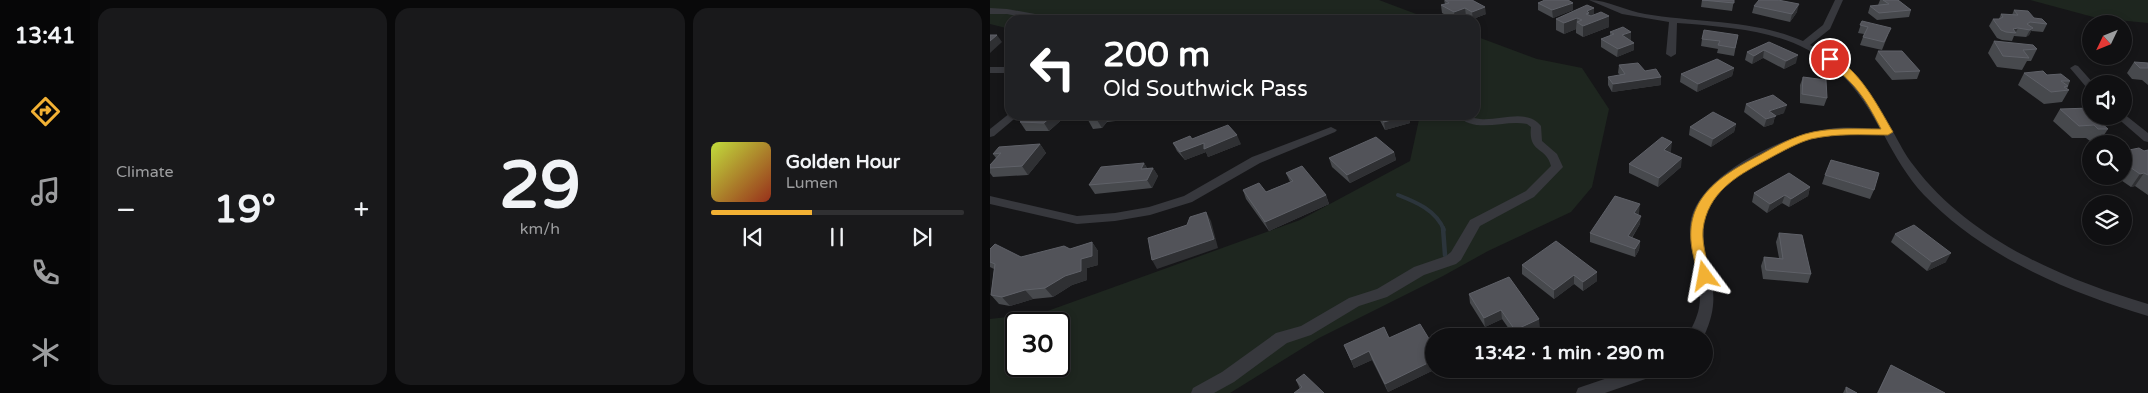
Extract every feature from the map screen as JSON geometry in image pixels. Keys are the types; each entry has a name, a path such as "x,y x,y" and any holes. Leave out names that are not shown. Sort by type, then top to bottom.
{"street":[{"path":"1593,0 1627,13 1673,21 1746,27 1803,44 1830,59 1854,78 1868,96 1908,167 1918,181 1940,203 1976,231 2033,265 2101,294 2148,310"},
{"path":"1803,44 1828,28 1839,0"},
{"path":"990,11 999,10 1018,15"},
{"path":"1671,54 1673,21"},
{"path":"2075,68 2082,76"},
{"path":"990,70 1005,70"},
{"path":"1199,393 1228,376 1282,338 1306,331 1354,302 1382,293 1419,271 1451,260 1456,256 1475,223 1485,215 1530,194 1557,167 1554,156 1536,141 1536,126 1531,121 1520,119 1480,122 1469,120"},
{"path":"990,134 1008,120"},
{"path":"2131,125 2148,139"},
{"path":"990,200 1077,220 1115,217 1150,211 1188,199 1256,160 1331,130"},
{"path":"1700,328 1706,314 1708,291 1698,247 1698,224 1706,200 1722,182 1737,171 1789,144 1809,136 1841,131 1888,132"},
{"path":"1584,393 1628,378"}],"shaded area":[{"path":"990,0 1379,0 1419,15 1005,15 1005,28 990,24"},
{"path":"2030,0 2148,0 2148,23 2132,21 2132,15 2086,15"},
{"path":"1480,38 1537,59 1582,68 1609,109 1592,187 1571,212 1488,251 1443,276 1319,338 1230,393 990,393 990,319 1005,317 1005,377 1070,377 1070,312 1045,312 1300,220 1410,161 1419,120 1480,120"}],"building":[{"path":"1445,0 1472,0 1485,7 1472,12 1465,8 1454,12 1441,5 1449,3"},
{"path":"1545,0 1568,0 1573,3 1552,10 1538,3"},
{"path":"1702,0 1734,0 1734,3"},
{"path":"1759,0 1778,0 1799,4 1792,14 1754,6"},
{"path":"1883,0 1898,0 1911,10 1879,13 1870,6 1889,4"},
{"path":"1587,5 1594,8 1587,11 1589,13 1586,14 1591,16 1601,12 1609,16 1583,26 1577,22 1582,20 1577,18 1564,23 1556,19"},
{"path":"2014,10 2028,11 2034,18 2042,19 2047,24 2030,22 2027,24 2033,28 2030,30 2013,29 2016,33 2001,30 1993,19 2003,17 2001,14 2018,15"},
{"path":"1862,21 1891,28 1884,42 1863,37 1868,27 1860,25"},
{"path":"1623,27 1631,32 1622,35 1634,43 1618,49 1601,39 1614,34 1610,32"},
{"path":"1704,30 1738,35 1735,48 1718,45 1720,41 1702,39"},
{"path":"990,35 997,35 990,41"},
{"path":"1994,41 2033,45 2037,49 2023,50 2029,58 2003,56"},
{"path":"1769,42 1798,55 1786,61 1764,50 1754,56 1747,52"},
{"path":"1878,51 1902,51 1920,71 1895,72"},
{"path":"1717,59 1734,68 1698,84 1681,74"},
{"path":"2134,62 2148,63 2148,68 2140,68"},
{"path":"1638,63 1645,71 1656,69 1661,77 1613,84 1608,77 1625,74 1619,65"},
{"path":"2043,71 2047,75 2061,74 2070,81 2061,81 2068,86 2064,87 2069,90 2051,92 2024,73"},
{"path":"1803,77 1826,80 1827,98 1802,94"},
{"path":"1773,95 1787,105 1769,111 1776,116 1766,119 1746,104"},
{"path":"2082,108 2082,125 2094,125 2079,126 2060,109"},
{"path":"1713,112 1736,124 1713,139 1690,127"},
{"path":"1023,120 1047,120 1044,123 1020,122"},
{"path":"1228,125 1237,135 1204,149 1204,143 1180,152 1173,143 1190,136 1192,139"},
{"path":"2094,125 2103,125 2108,129 2098,129"},
{"path":"1376,137 1394,152 1347,175 1329,158"},
{"path":"1662,137 1672,142 1664,150 1682,158 1659,178 1629,164"},
{"path":"1040,144 1022,166 990,168 990,165 1001,153 993,154 999,147"},
{"path":"2139,148 2144,151 2148,150 2148,175 2140,174 2132,168 2132,149"},
{"path":"1831,160 1879,173 1874,190 1825,175"},
{"path":"1144,163 1141,169 1153,168 1147,180 1089,185 1101,167"},
{"path":"1302,166 1326,195 1265,222 1243,190 1259,183 1266,192 1293,181 1286,173"},
{"path":"1789,173 1810,187 1791,199 1785,195 1770,204 1754,193"},
{"path":"1615,196 1640,204 1634,213 1641,216 1628,236 1640,241 1635,249 1590,233"},
{"path":"1206,212 1214,239 1152,260 1148,238 1187,225 1190,217"},
{"path":"1914,225 1951,253 1932,262 1895,234"},
{"path":"1779,233 1802,235 1811,274 1766,270 1764,257 1783,259"},
{"path":"1556,241 1597,272 1583,282 1574,275 1554,290 1522,265"},
{"path":"1092,242 1092,256 1081,259 1081,271 1065,276 1045,288 1025,290 1002,297 991,295 995,264 990,262 990,249 995,244 1021,257 1064,246 1070,249"},
{"path":"1509,277 1539,319 1519,328 1514,328 1501,310 1484,318 1469,294"},
{"path":"1420,324 1425,332 1425,364 1385,384 1369,351 1351,360 1344,345 1384,327 1389,338"},
{"path":"1891,365 1945,393 1878,393"},
{"path":"1304,374 1324,393 1294,393 1302,387 1296,380"},
{"path":"1846,387 1857,393 1847,393"}],"waterway":[{"path":"1398,195 1431,212 1443,228"},
{"path":"1443,228 1445,255"}],"route":[{"path":"1705,276 1698,247 1698,224 1706,200 1722,182 1737,171 1789,144 1809,136 1841,131 1888,132 1868,96 1854,78 1830,59"}]}
